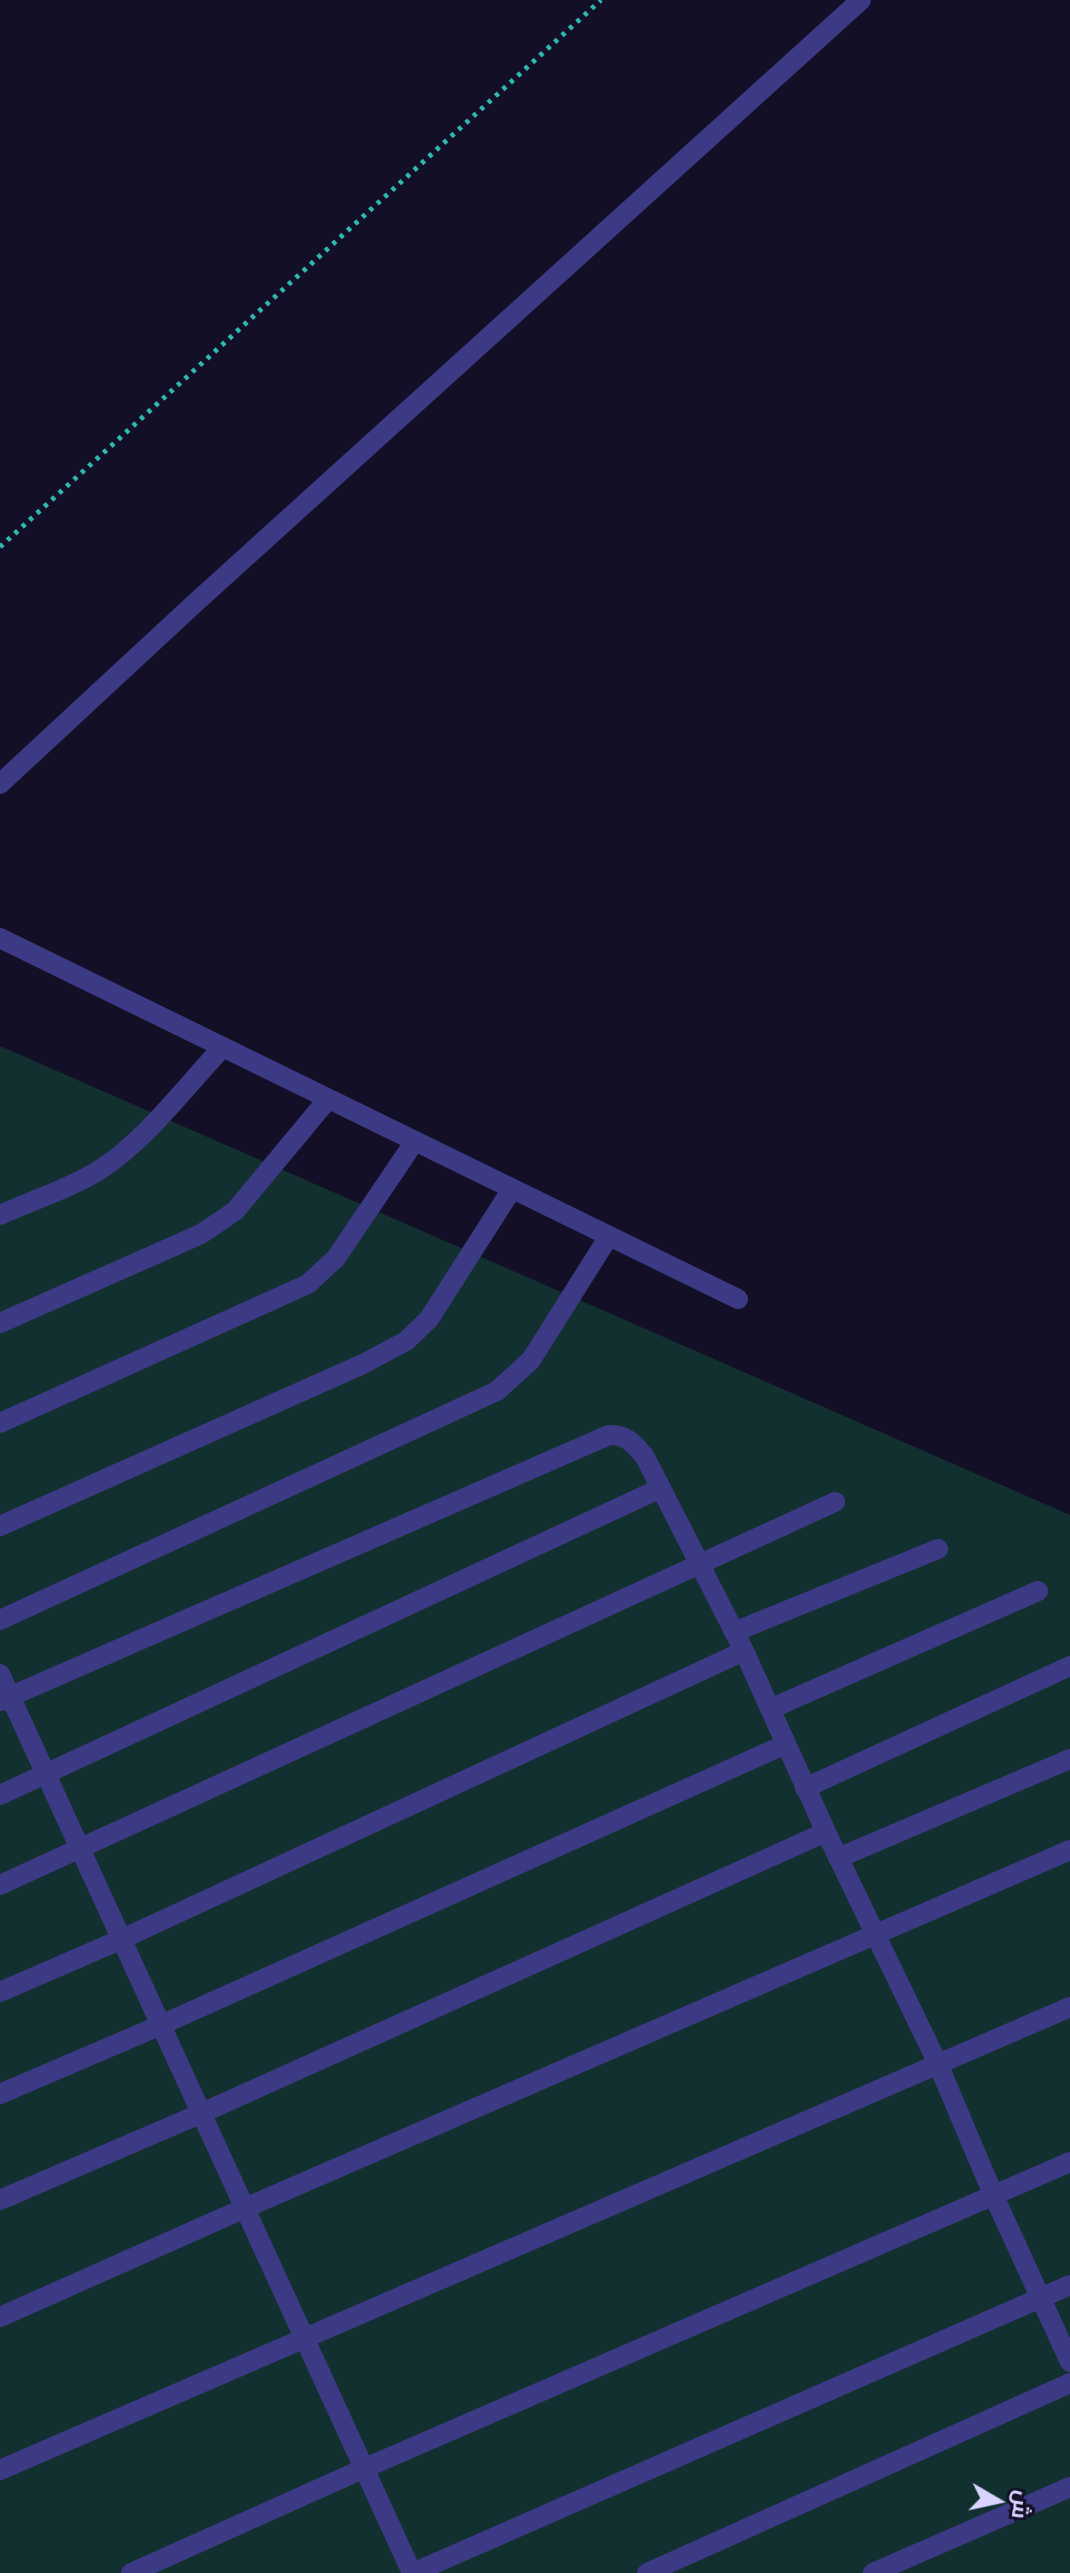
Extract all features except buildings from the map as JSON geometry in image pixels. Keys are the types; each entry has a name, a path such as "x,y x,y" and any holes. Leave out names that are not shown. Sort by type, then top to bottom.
{"street":[{"path":"0,784 194,604 861,0"},
{"path":"0,938 738,1299"},
{"path":"0,1215 98,1171 114,1160 223,1047"},
{"path":"0,1323 201,1234 224,1219 235,1211 328,1099"},
{"path":"0,1423 308,1284 336,1258 415,1141"},
{"path":"0,1526 363,1364 406,1341 429,1319 512,1189"},
{"path":"0,1620 497,1391 531,1360 609,1236"},
{"path":"5,1698 609,1435 623,1436 645,1457 739,1642 838,1858 938,2064 1070,2362"},
{"path":"0,1795 661,1488"},
{"path":"0,1885 835,1502"},
{"path":"0,1992 122,1939 938,1549"},
{"path":"770,1709 1038,1591"},
{"path":"805,1788 1070,1666"},
{"path":"0,1674 5,1698 46,1774 81,1849 413,2573 1070,2285"},
{"path":"0,2094 161,2025 786,1744"},
{"path":"838,1858 1070,1759"},
{"path":"0,2200 202,2113 826,1832"},
{"path":"0,2317 1070,1850"},
{"path":"0,2470 1070,2007"},
{"path":"131,2573 1070,2162"},
{"path":"647,2573 1070,2383"},
{"path":"873,2573 1070,2487"}],"path":[{"path":"0,547 601,0"}],"green space":[{"path":"0,1046 1070,1515 1070,2573 0,2573"}]}
